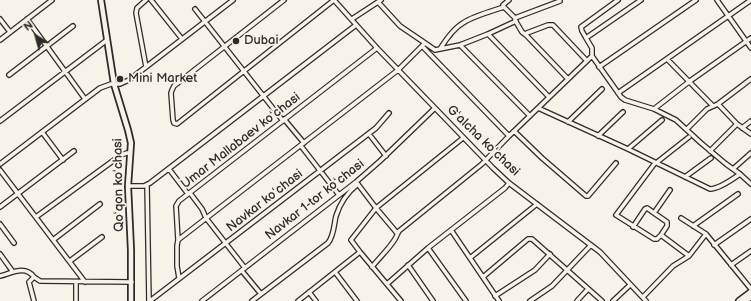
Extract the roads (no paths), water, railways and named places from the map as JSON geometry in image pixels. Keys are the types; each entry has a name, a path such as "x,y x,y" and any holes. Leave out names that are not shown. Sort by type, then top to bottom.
{"highway":[{"path":"739,301 751,292"},
{"path":"745,301 751,297"}],"main road":[{"name":"Qoʻqon koʻchasi","path":"101,0 114,84 128,130 130,143 128,186 132,282 131,301"}],"street":[{"path":"0,40 52,0"},
{"path":"146,0 137,8 136,13 146,67"},
{"path":"151,0 182,39"},
{"path":"224,0 228,4"},
{"path":"0,164 100,88 108,84 125,83 233,0"},
{"path":"284,0 173,88 171,93 174,123 177,124 334,0"},
{"name":"Gʻalcha koʻchasi","path":"334,0 398,70 485,160 510,183 600,252 646,301"},
{"path":"500,0 522,32 568,79"},
{"path":"440,49 463,23 504,6 509,0"},
{"path":"618,0 581,27 582,32 592,48 592,56 599,67 623,99 654,109 676,120 710,151 751,184"},
{"path":"586,38 641,0"},
{"path":"599,67 696,0"},
{"path":"717,0 751,48"},
{"path":"618,93 751,0"},
{"path":"352,19 379,1 400,26 424,45 508,136"},
{"path":"424,45 435,50 460,45 488,34 515,20 560,2"},
{"path":"195,9 302,144 339,195"},
{"path":"0,19 10,32"},
{"path":"27,19 85,99"},
{"path":"128,186 147,185 356,25"},
{"path":"526,35 526,33 552,25 587,61"},
{"path":"9,75 73,26"},
{"path":"488,34 549,97"},
{"path":"654,109 690,81 751,38"},
{"path":"0,121 107,40"},
{"path":"178,240 398,70 424,45"},
{"path":"460,45 530,116"},
{"name":"Umar Mallabaev koʻchasi","path":"179,278 176,244 178,240 176,206 179,201 378,48"},
{"path":"372,267 394,242 397,233 401,229 485,160 592,56"},
{"path":"667,59 713,106"},
{"path":"687,129 707,109 718,104 751,79"},
{"path":"568,122 602,89"},
{"path":"718,104 737,124 751,134"},
{"name":"Navkar 1-tor koʻchasi","path":"202,301 339,195 357,183 435,108"},
{"path":"538,108 712,189 740,174"},
{"path":"598,136 623,112"},
{"name":"Navkar koʻchasi","path":"149,301 369,134 389,113"},
{"path":"628,149 662,120"},
{"path":"742,128 751,121"},
{"path":"710,151 737,124"},
{"path":"514,131 542,158 586,196 588,196 616,163"},
{"path":"42,132 62,160"},
{"path":"369,134 386,156"},
{"path":"633,227 647,208 667,222 667,226 658,239 654,239 633,227 616,215 656,163 689,137"},
{"path":"401,301 352,243 351,239 376,208 463,138"},
{"path":"0,207 74,151"},
{"path":"36,217 121,155 127,152 130,153"},
{"path":"733,169 751,153"},
{"path":"685,177 711,158"},
{"path":"169,169 202,209 206,218 261,294"},
{"path":"0,170 85,282"},
{"path":"252,301 328,243 340,205 357,183 397,233"},
{"path":"387,284 428,248 510,183"},
{"path":"147,185 149,301"},
{"path":"654,213 670,190"},
{"path":"693,226 738,194"},
{"path":"53,240 100,204"},
{"path":"470,258 537,204"},
{"path":"681,218 706,234 751,289"},
{"path":"714,245 751,219"},
{"path":"0,224 14,242"},
{"path":"451,230 499,301"},
{"path":"643,297 673,266 689,256 706,234"},
{"path":"661,235 689,256"},
{"path":"70,261 102,237"},
{"path":"483,277 530,238 534,239 602,301"},
{"path":"530,301 552,286 591,245"},
{"path":"428,248 466,301"},
{"path":"731,265 751,251"},
{"path":"298,301 360,252"},
{"path":"0,254 13,272"},
{"path":"495,296 535,270 550,254"},
{"path":"408,265 433,301"},
{"path":"0,276 23,270 31,273 40,281 132,282"},
{"path":"334,272 357,301"},
{"path":"34,277 29,282 34,301"},
{"path":"76,282 76,301"},
{"path":"613,301 630,285"},
{"path":"577,301 588,289"},
{"path":"309,292 316,301"}],"place":[{"name":"Dubai","path":"236,41"},
{"name":"Mini Market","path":"120,79"}]}
